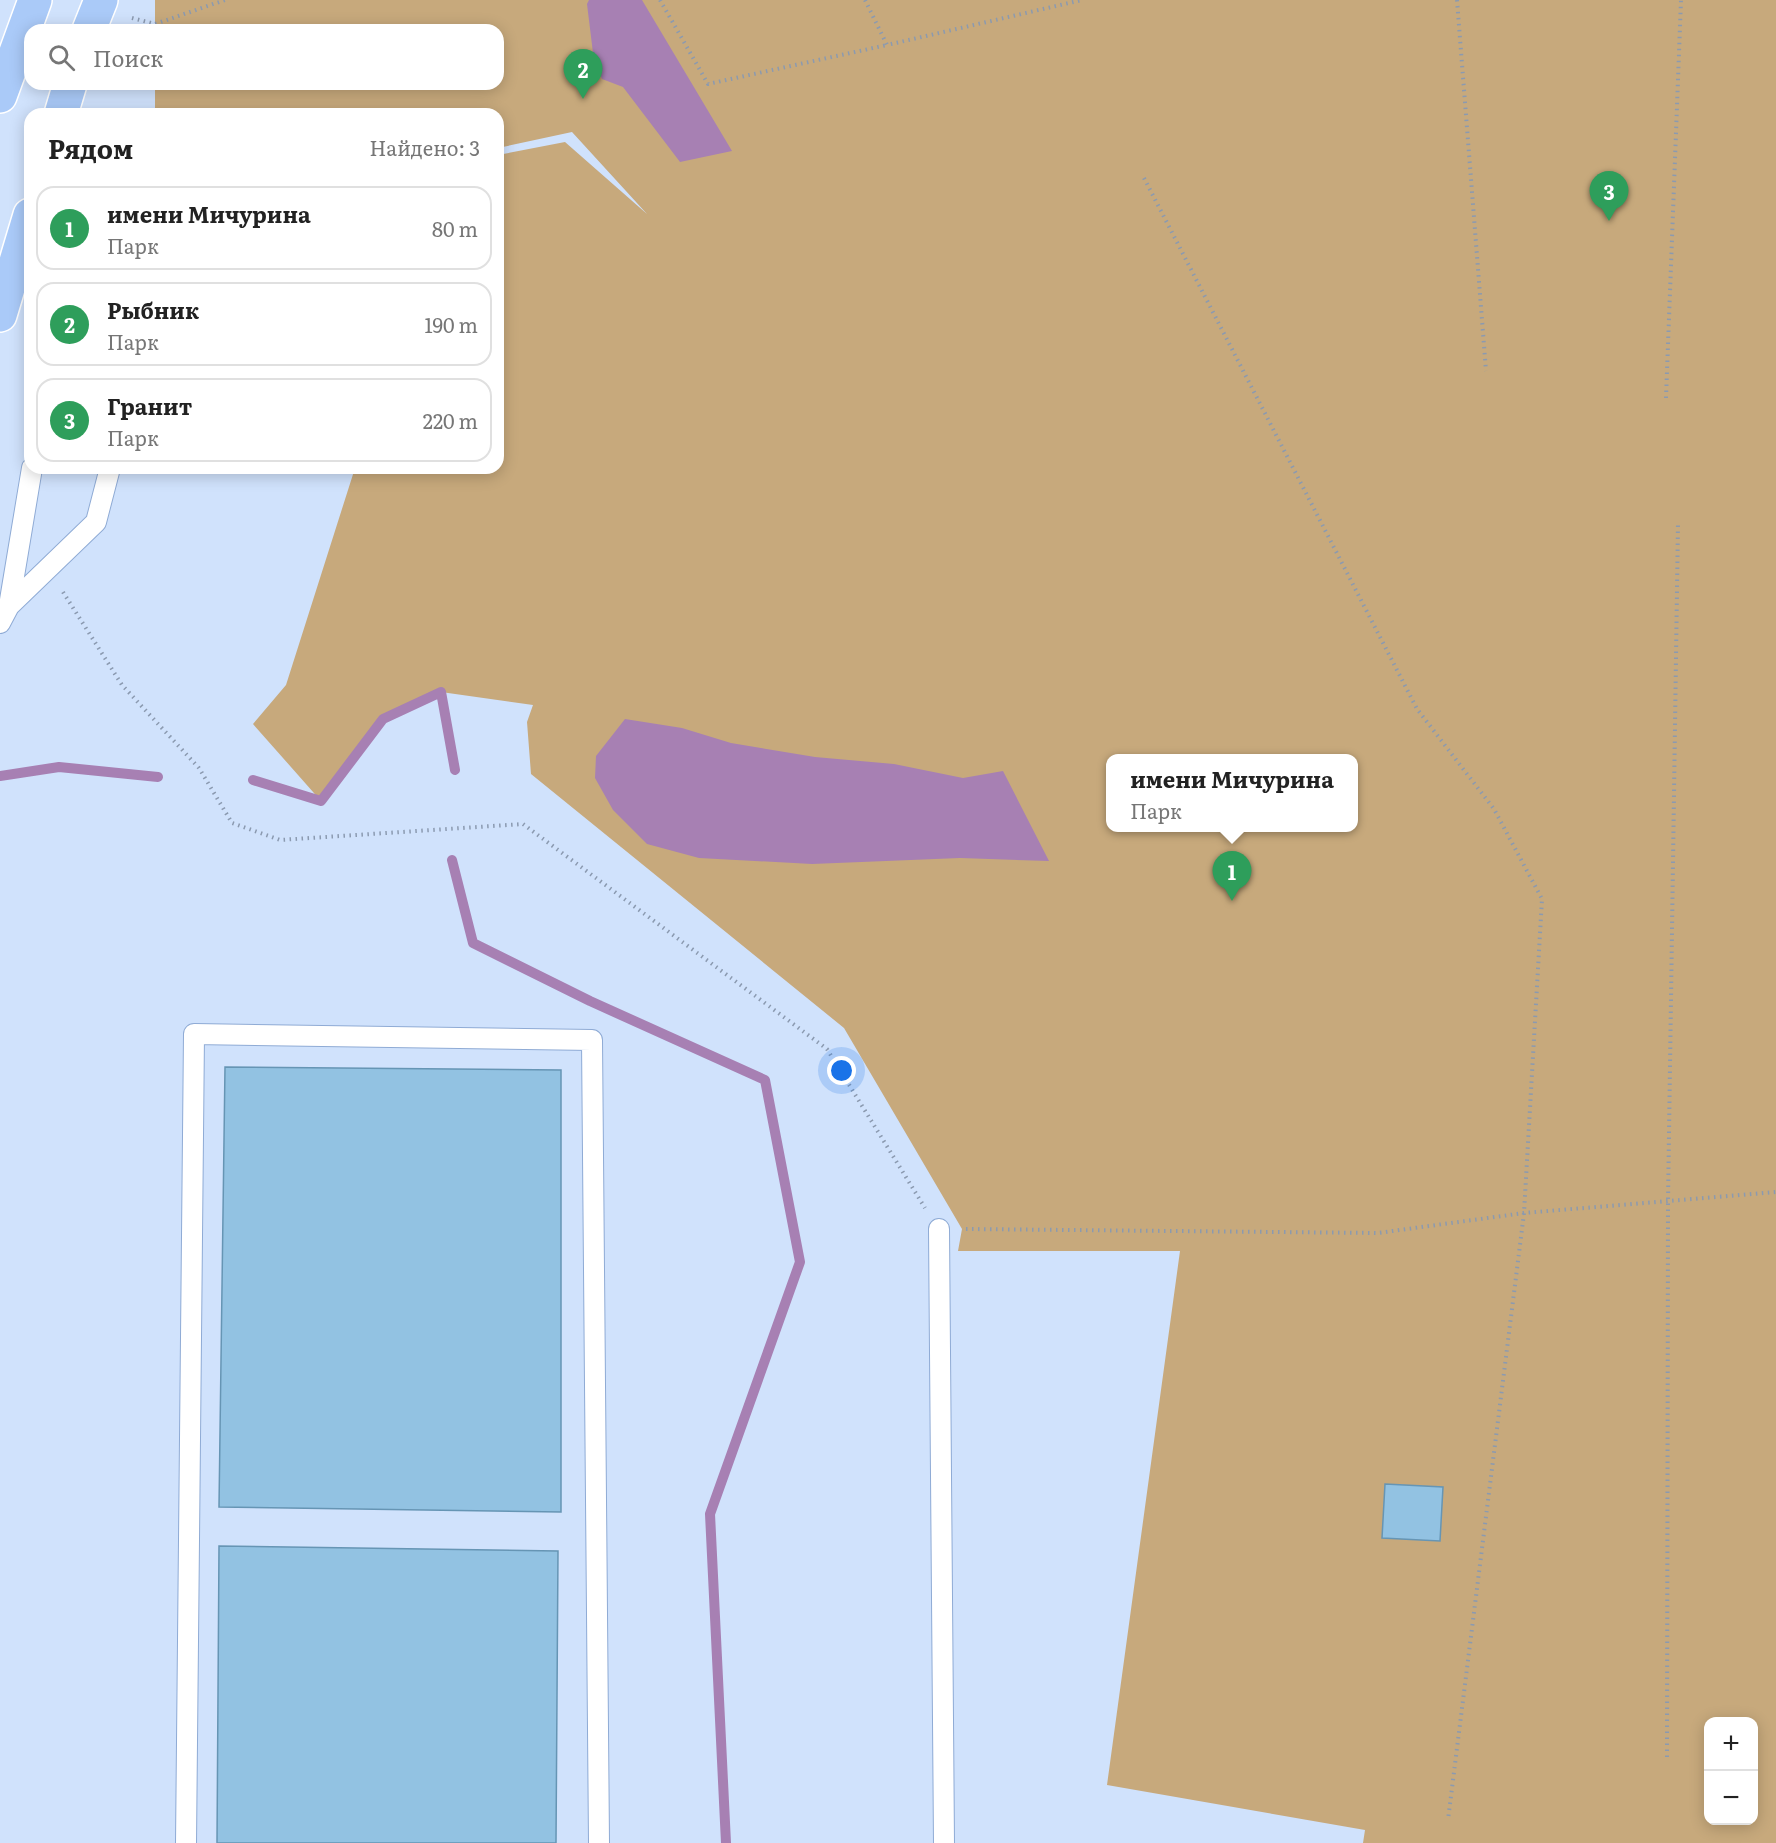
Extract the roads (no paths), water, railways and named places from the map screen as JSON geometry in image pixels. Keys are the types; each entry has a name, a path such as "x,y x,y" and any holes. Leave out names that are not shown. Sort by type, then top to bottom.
{"main road":[{"path":"26,24 35,0"},
{"path":"0,96 24,30"},
{"path":"63,108 70,90"},
{"path":"0,315 24,235"}],"lane":[{"path":"72,90 74,108"},
{"path":"5,615 31,474"},
{"path":"5,615 48,568 96,522 108,474"},
{"path":"186,1843 194,1034 592,1040 599,1843"},
{"path":"939,1229 944,1843"}],"waterway":[{"path":"253,780 321,801 383,719 441,692 455,770"},
{"path":"0,776 59,767 158,777"},
{"path":"452,860 473,943 590,1001 765,1080 800,1262 710,1514 726,1843"}],"place":[{"name":"Рыбник","path":"583,99"},
{"name":"Гранит","path":"1609,221"},
{"name":"имени Мичурина","path":"1232,901"}]}
